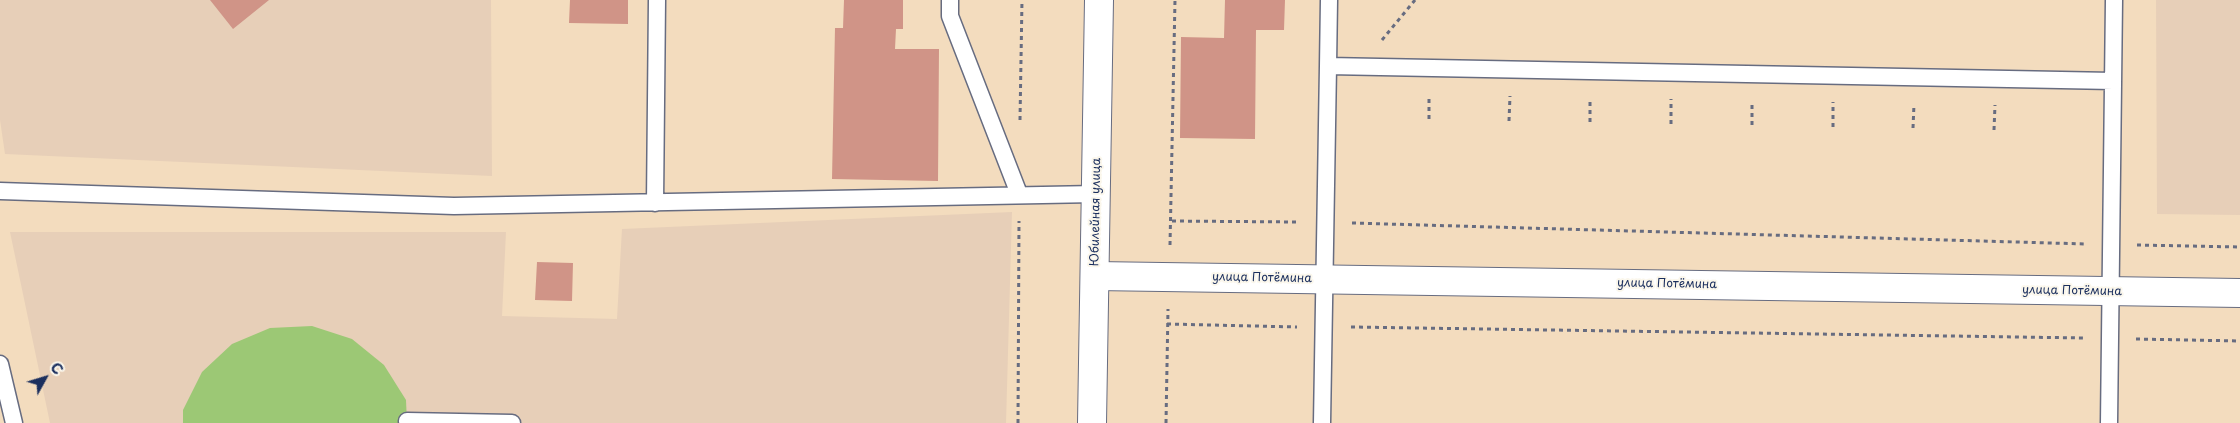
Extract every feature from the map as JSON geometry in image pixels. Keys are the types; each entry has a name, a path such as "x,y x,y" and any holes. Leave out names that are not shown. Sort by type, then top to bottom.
{"street":[{"name":"Юбилейная улица","path":"1092,423 1099,0"},
{"name":"улица Потёмина","path":"1095,276 2240,294"}],"lane":[{"path":"655,203 657,0"},
{"path":"950,0 950,16 1019,194"},
{"path":"1322,423 1329,0"},
{"path":"2109,423 2114,0"},
{"path":"1328,66 2113,80"},
{"path":"0,191 454,206 1096,194"},
{"path":"0,364 14,423"},
{"path":"407,421 512,423"}],"path":[{"path":"1166,423 1168,277 1172,221 1174,0"},
{"path":"1359,68 1415,0"},
{"path":"1172,221 1324,222 2111,245 2240,247"},
{"path":"1167,324 2240,341"}],"shaded area":[{"path":"0,0 491,0 492,176 5,154 0,120"},
{"path":"2156,0 2240,0 2240,215 2157,214"},
{"path":"1012,212 1006,423 50,423 10,232 506,232 502,316 617,319 622,229"}],"green space":[{"path":"312,326 352,339 384,365 406,400 407,423 183,423 183,410 202,372 232,344 270,328"}],"building":[{"path":"210,0 269,0 233,29"},
{"path":"570,0 628,0 628,24 569,23"},
{"path":"844,0 903,0 903,29 896,29 895,49 939,49 938,181 832,179 835,28 843,28"},
{"path":"1225,0 1285,0 1284,30 1256,30 1255,139 1180,138 1181,37 1224,38"},
{"path":"537,262 573,263 572,301 535,300"}]}
